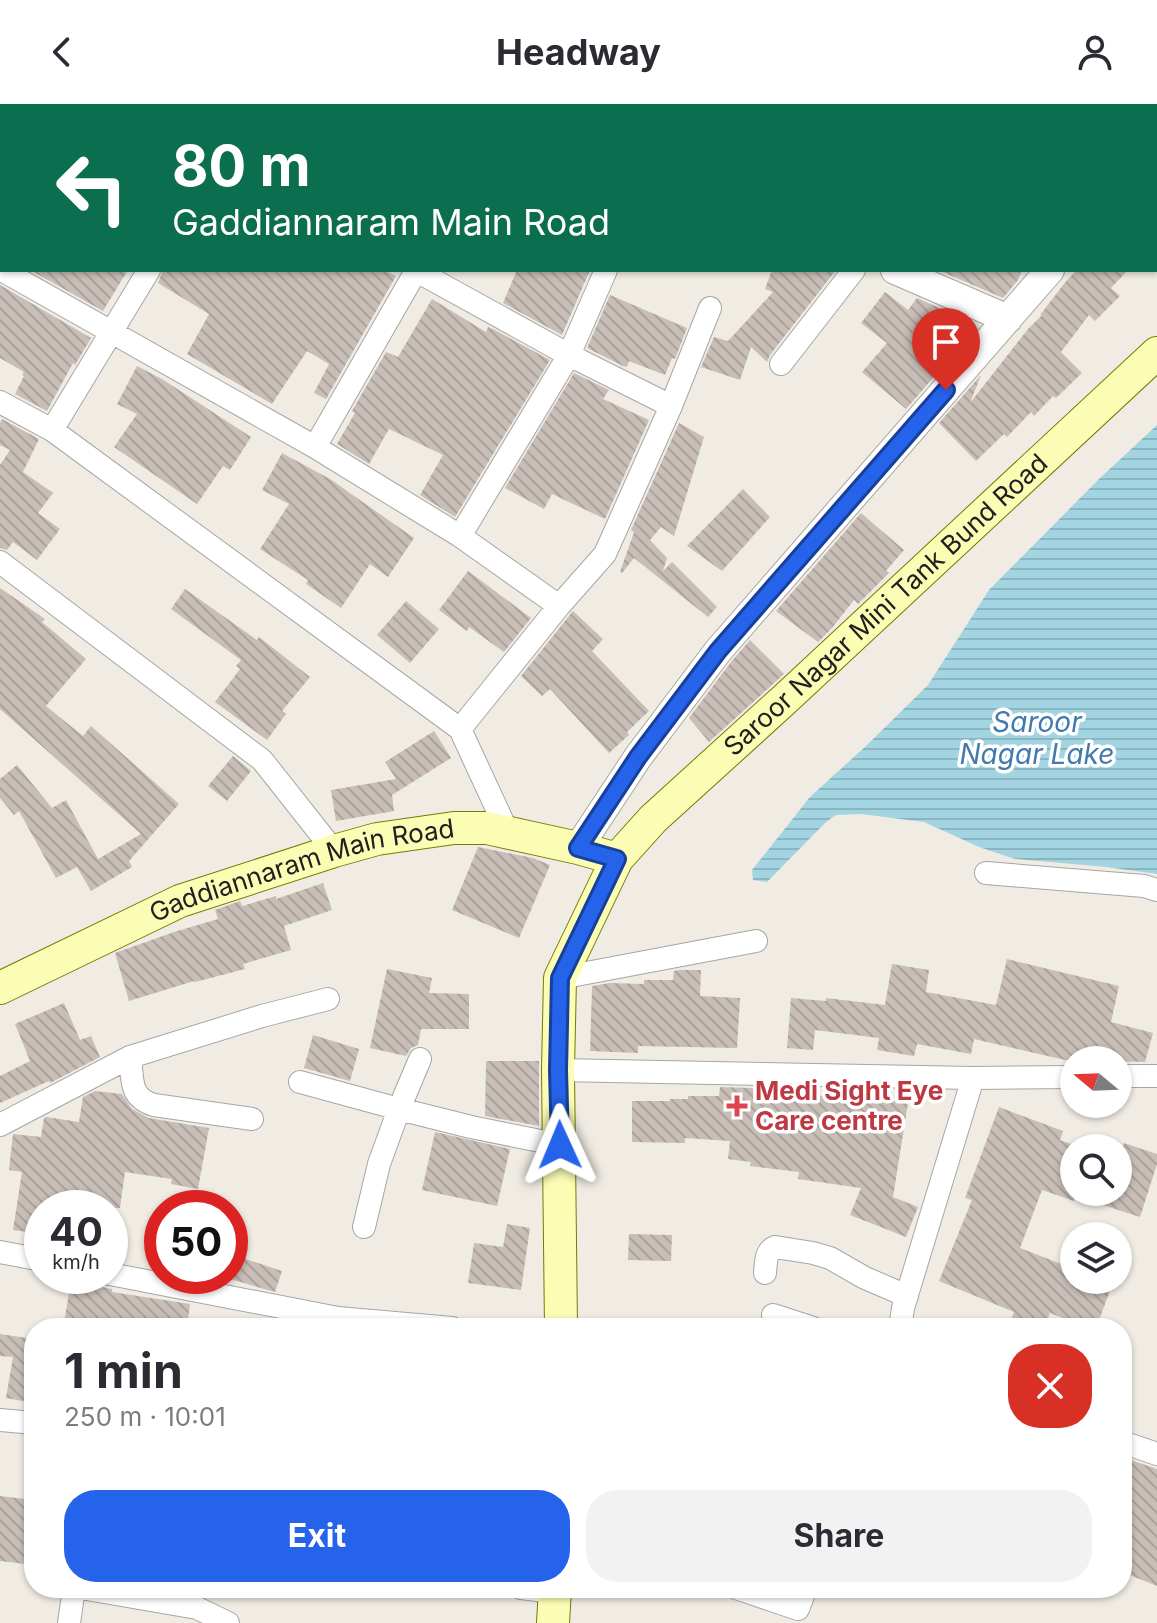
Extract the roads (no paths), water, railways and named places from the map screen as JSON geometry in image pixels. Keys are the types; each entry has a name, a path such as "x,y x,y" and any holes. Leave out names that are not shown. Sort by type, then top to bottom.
{"main road":[{"name":"Saroor Nagar Mini Tank Bund Road","path":"560,978 617,859 653,819 1157,353"},
{"name":"Gaddiannaram Main Road","path":"0,988 180,901 377,839 454,828 487,828 617,859"},
{"path":"560,978 561,1318"}],"street":[{"path":"5,272 315,447 460,536 559,606"},
{"path":"52,430 148,272"},
{"path":"315,447 415,272"},
{"path":"420,272 569,355 671,406"},
{"path":"460,536 569,355 605,272"},
{"path":"781,364 852,272"},
{"path":"900,272 1008,319"},
{"path":"578,848 638,757 718,651 1048,272"},
{"path":"460,729 605,554 671,406 710,308"},
{"path":"0,402 52,430 460,729 508,833"},
{"path":"0,562 262,760 334,851"},
{"path":"986,873 1144,886 1157,890"},
{"path":"560,978 756,941"},
{"path":"0,1125 130,1057 328,999"},
{"path":"130,1057 134,1092 142,1101 252,1119"},
{"path":"364,1227 379,1164 420,1059"},
{"path":"558,1070 1060,1077"},
{"path":"1132,1076 1157,1076"},
{"path":"902,1318 973,1078"},
{"path":"300,1082 471,1127 560,1145"},
{"path":"765,1273 768,1252 775,1247 813,1253 830,1258 865,1278 907,1296"},
{"path":"0,1252 24,1257"},
{"path":"128,1278 314,1318"},
{"path":"773,1315 782,1318"},
{"path":"0,1420 24,1422"},
{"path":"1132,1445 1157,1454"},
{"path":"69,1623 73,1598"},
{"path":"139,1598 197,1608 228,1623"},
{"path":"766,1598 798,1609 802,1598"}],"water":[{"name":"Saroor Nagar Lake","path":"1157,425 1157,874 1015,859 979,847 924,822 861,814 836,815 767,882 753,880 752,870 810,797 928,685 989,590"}],"place":[{"name":"Medi Sight Eye Care centre","path":"737,1106"}]}
